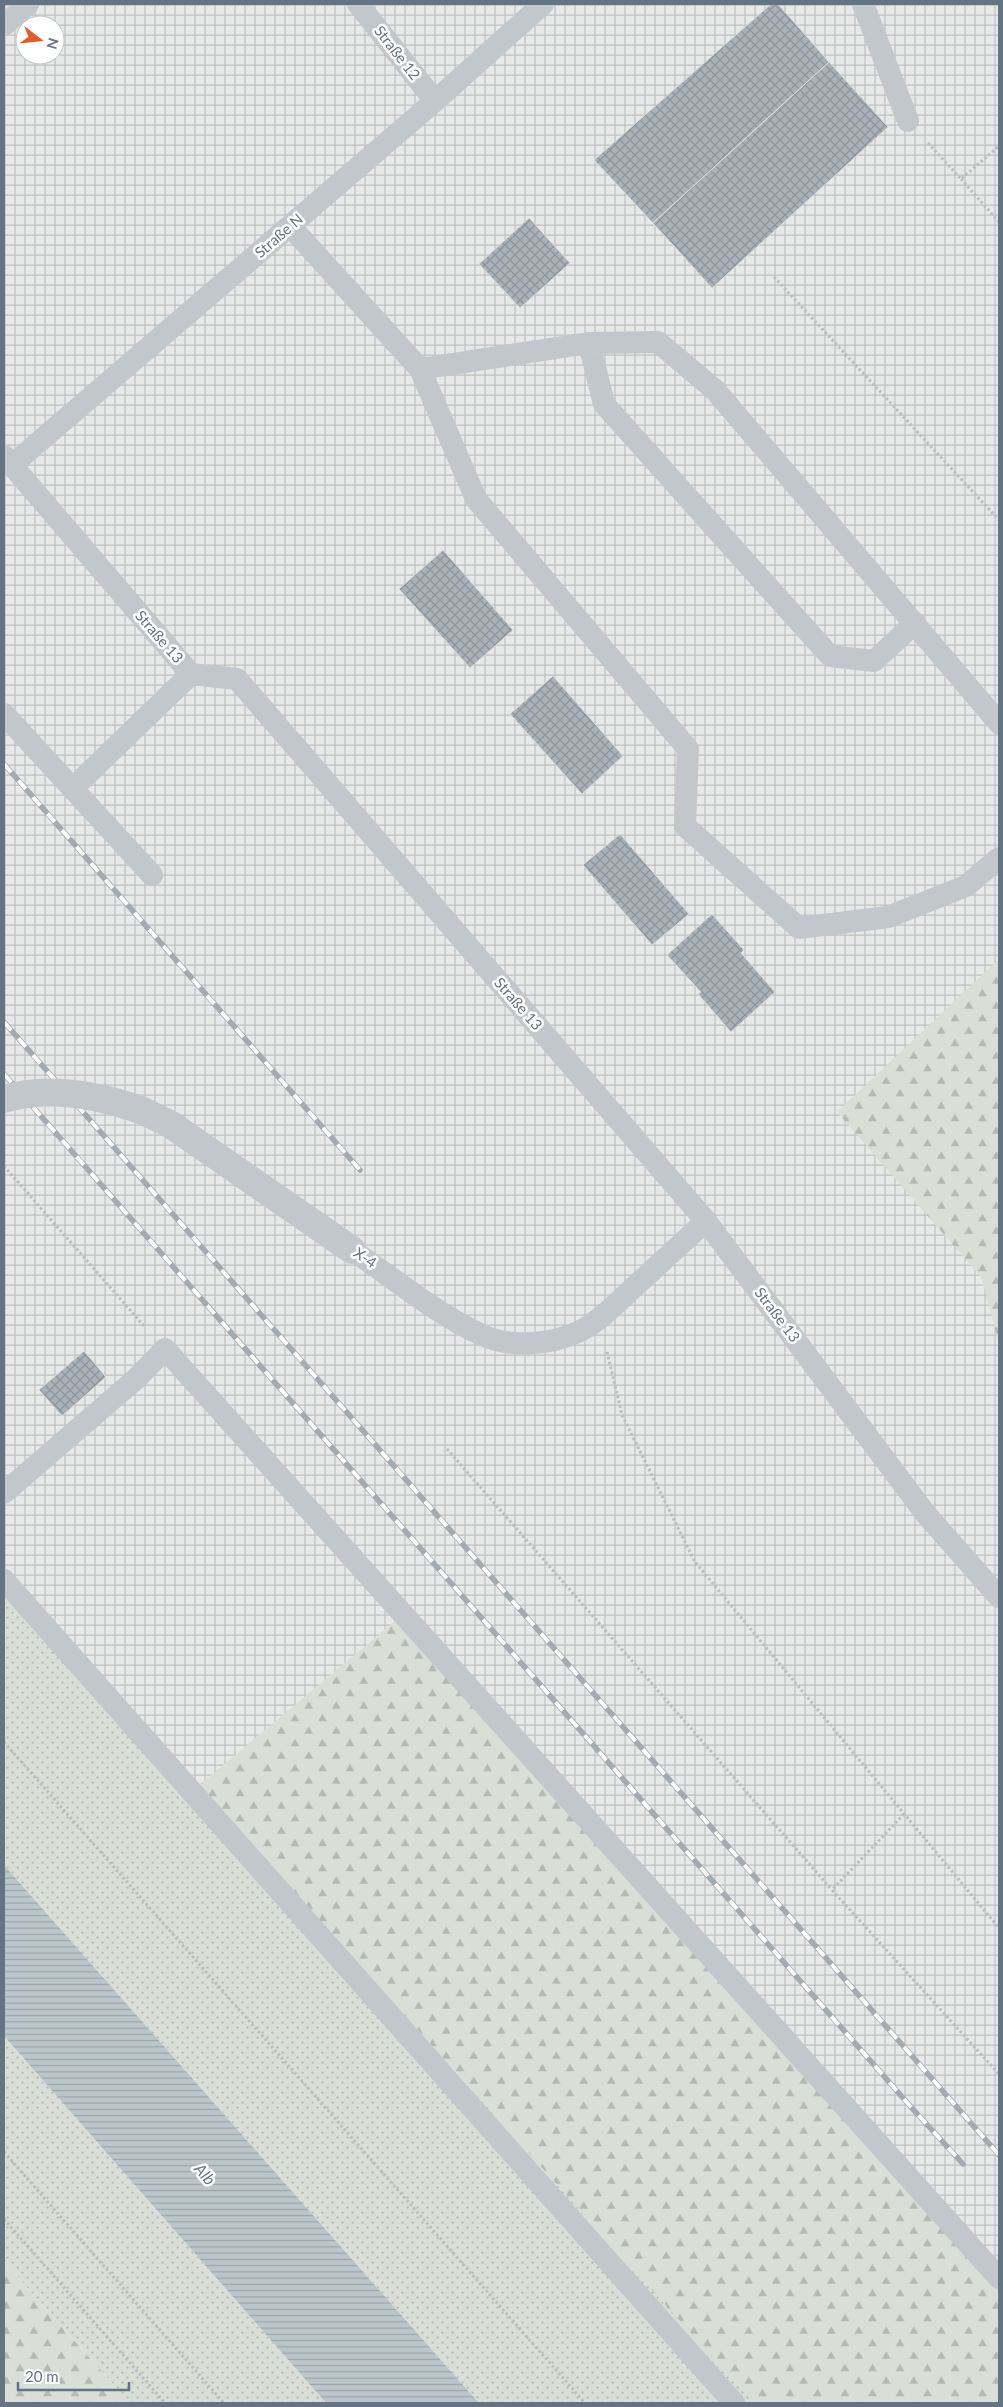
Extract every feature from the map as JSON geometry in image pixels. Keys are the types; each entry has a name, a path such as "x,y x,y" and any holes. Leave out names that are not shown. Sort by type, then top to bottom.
{"street":[{"name":"X-4","path":"4,1099 36,1093 56,1093 112,1100 141,1110 170,1124 352,1250"}],"lane":[{"path":"4,25 28,4"},
{"name":"Straße 12","path":"358,4 435,101"},
{"name":"Straße N","path":"8,460 290,226 435,101 543,4"},
{"path":"863,4 908,121"},
{"path":"290,226 420,369 476,499 688,749 685,826 800,928 888,917 966,886 999,858"},
{"path":"420,369 589,343 658,342 715,390 999,721"},
{"path":"589,343 604,404 830,656 874,661 915,623"},
{"name":"Straße 13","path":"8,460 191,674 237,679 706,1221 925,1513 999,1596"},
{"path":"72,789 191,674"},
{"path":"4,714 152,875"},
{"name":"X-4","path":"352,1250 462,1325 484,1336 510,1342 550,1341 578,1332 599,1320 706,1221"},
{"path":"4,1493 137,1378 165,1349 999,2278"},
{"path":"4,1580 734,2403"}],"path":[{"path":"908,121 999,222"},
{"path":"961,179 999,146"},
{"path":"774,277 999,520"},
{"path":"4,1166 165,1349"},
{"path":"599,1320 622,1415 695,1562 999,1928"},
{"path":"447,1449 832,1890 999,2074"},
{"path":"4,1742 585,2403"},
{"path":"832,1890 904,1814"},
{"path":"4,2152 224,2403"},
{"path":"4,2219 165,2403"}],"shaded area":[{"path":"4,4 999,4 999,2403 703,2403 4,1612"}],"green space":[{"path":"999,959 999,1343 981,1277 837,1112"},
{"path":"4,1569 754,2403 479,2403 4,1865"},
{"path":"395,1621 999,2265 999,2403 754,2403 198,1786"},
{"path":"4,2036 326,2403 130,2403 4,2262"},
{"path":"4,2262 130,2403 4,2403"}],"water":[{"name":"Alb","path":"4,1865 479,2403 326,2403 4,2036"}],"building":[{"path":"771,4 778,4 829,62 653,223 594,160"},
{"path":"829,62 888,127 712,288 653,223"},
{"path":"529,218 570,263 520,308 479,264"},
{"path":"443,550 513,630 470,668 399,589"},
{"path":"553,676 623,756 582,794 510,714"},
{"path":"620,834 689,914 652,945 583,865"},
{"path":"712,914 744,950 741,953 775,992 731,1032 698,994 701,992 667,955"},
{"path":"84,1351 106,1377 62,1416 39,1390"}],"railway":[{"path":"4,764 360,1170"},
{"path":"4,1022 999,2155"},
{"path":"4,1074 963,2164"}]}
